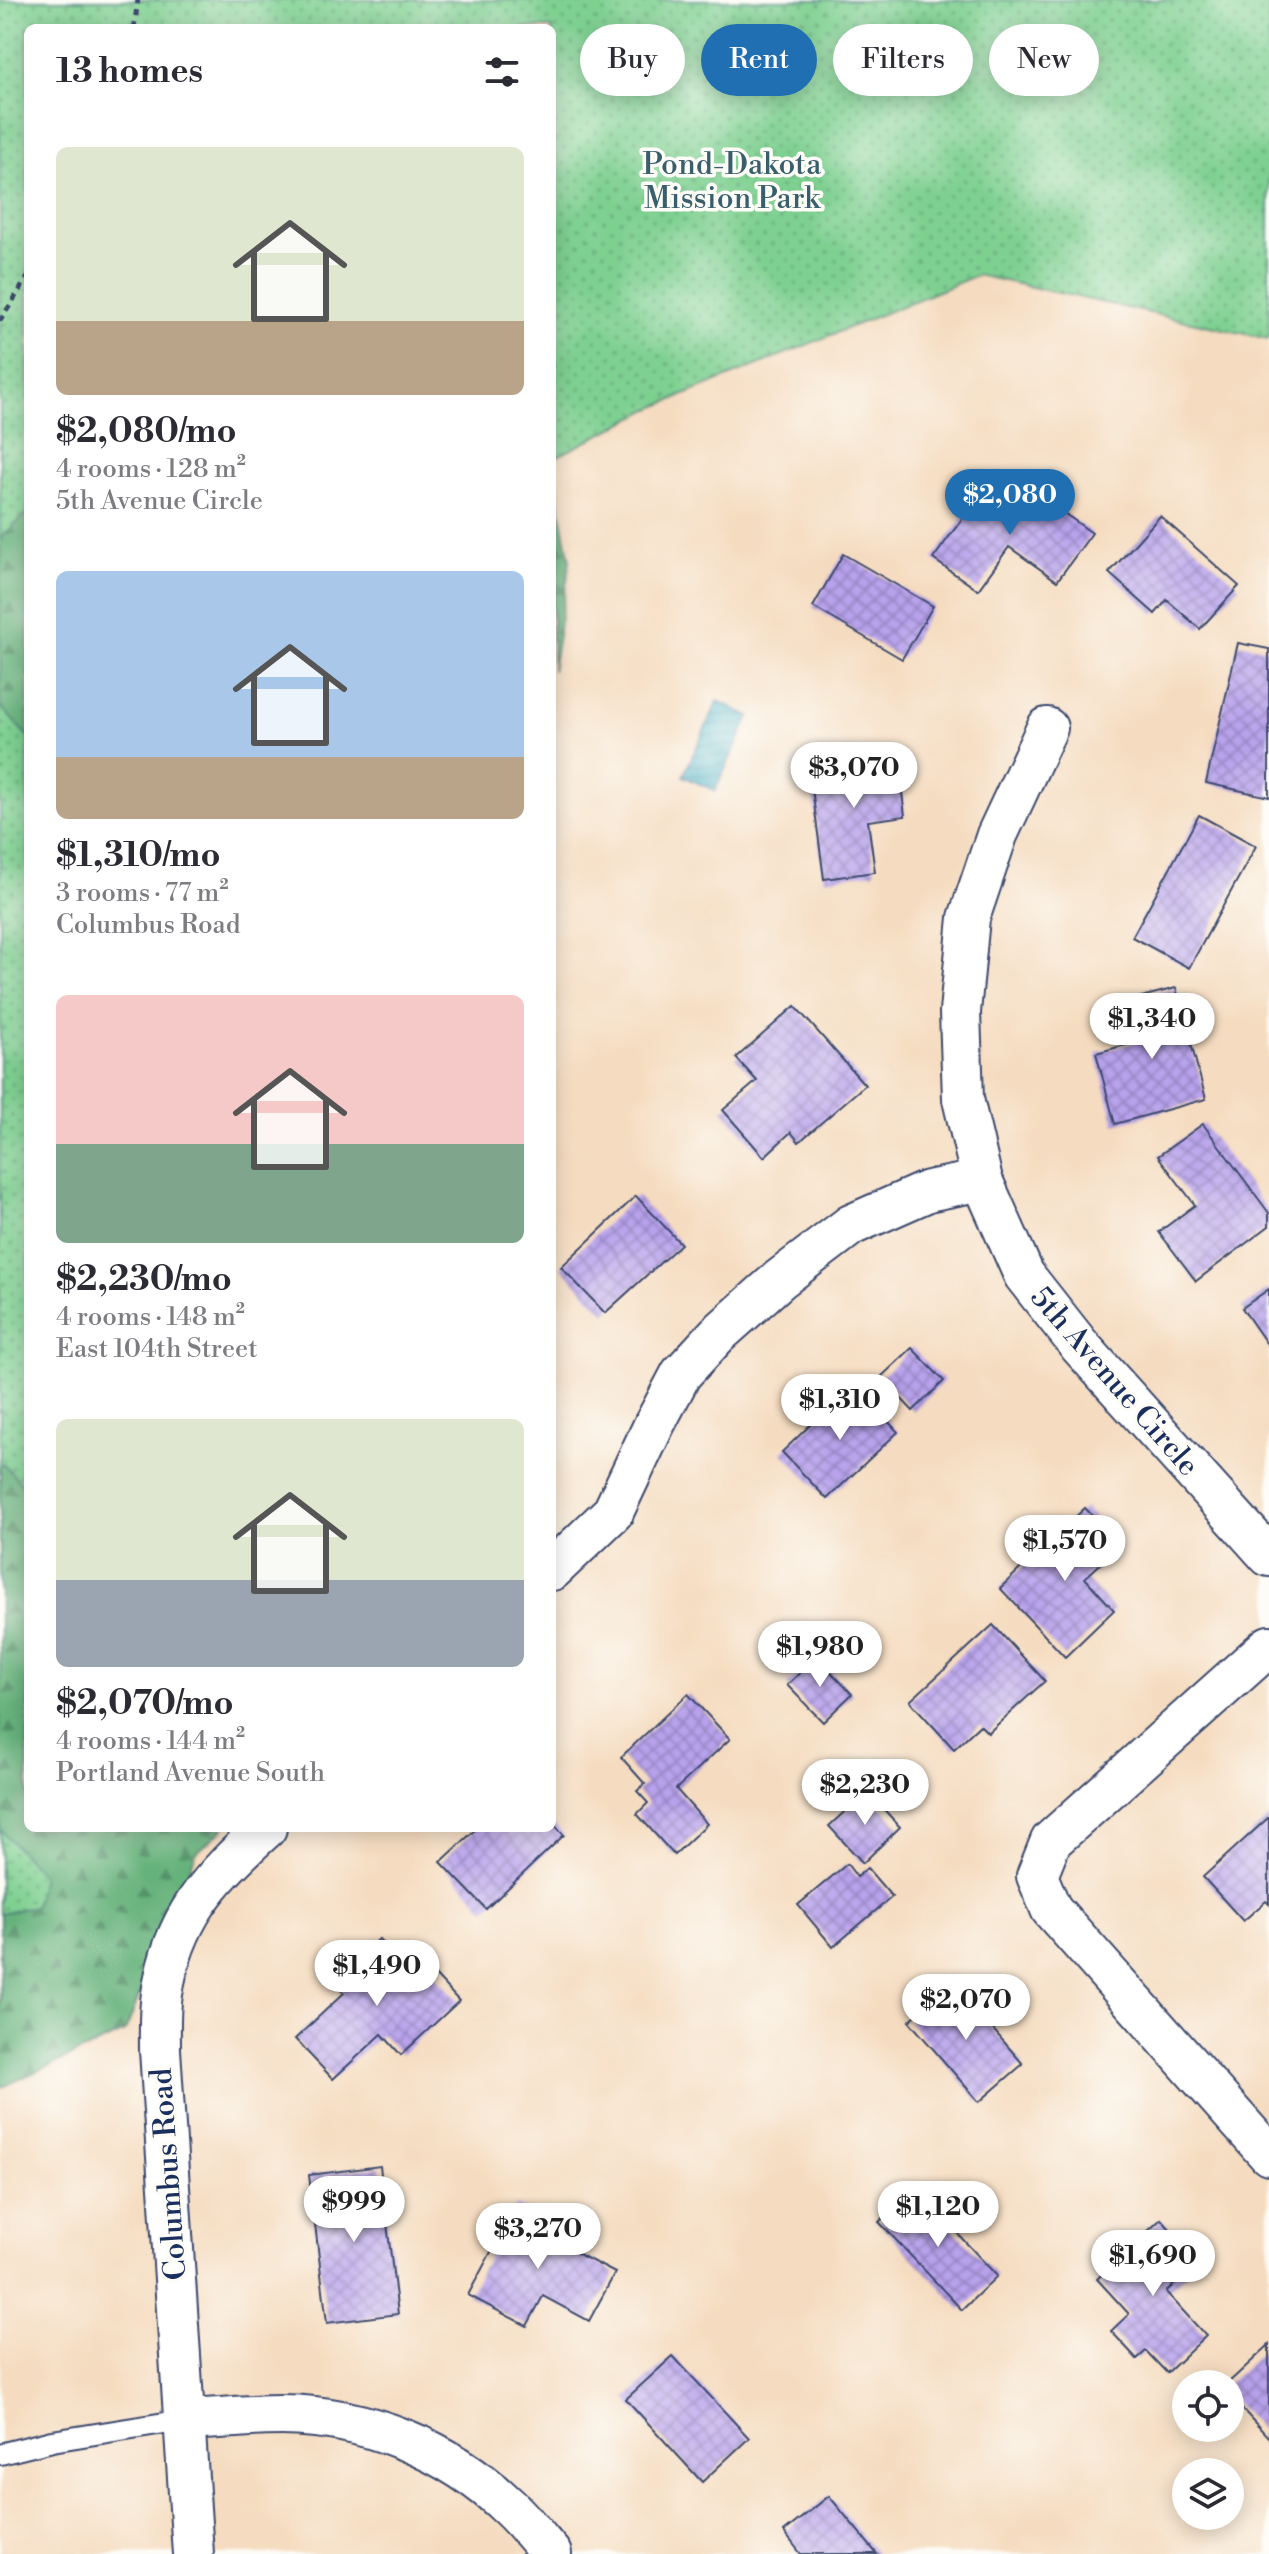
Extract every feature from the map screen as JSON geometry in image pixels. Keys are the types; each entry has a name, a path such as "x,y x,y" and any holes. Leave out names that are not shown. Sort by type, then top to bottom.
{"street":[{"name":"5th Avenue Circle","path":"1047,728 997,835 969,918 960,1012 963,1099 982,1180 1024,1275 1080,1346 1269,1556"},
{"path":"556,1566 613,1512 681,1374 717,1335 780,1279 851,1225 928,1191 982,1180"},
{"path":"1269,1646 1051,1841 1037,1876 1051,1909 1269,2155"},
{"name":"Columbus Road","path":"193,2554 160,2050 161,1995 173,1945 197,1897 233,1857 261,1832"},
{"path":"183,2420 298,2416 344,2420 405,2438 459,2469 509,2507 551,2554"}],"lane":[{"path":"0,2454 52,2441 183,2420"}],"path":[{"path":"135,24 138,0"},
{"path":"0,321 24,283"}],"green space":[{"path":"0,0 24,24 24,1832 220,1832 196,1853 125,2032 0,2088"},
{"name":"Pond-Dakota Mission Park","path":"0,0 1269,0 1269,339 977,275 648,410 556,457 556,24 24,24 24,516 0,539"},
{"path":"556,486 570,561 556,647"},
{"path":"0,706 24,733 24,1486 3,1464 0,1466"},
{"path":"0,1829 42,1875 35,1906 0,1914"}],"water":[{"path":"718,701 750,716 715,791 683,776"}],"building":[{"path":"991,479 1042,516 1051,504 1092,533 1057,581 1009,547 978,590 933,559"},
{"path":"1160,516 1239,586 1200,629 1167,600 1155,614 1109,573"},
{"path":"843,554 933,606 902,659 813,607"},
{"path":"1238,643 1269,649 1269,797 1206,783"},
{"path":"897,754 905,816 868,821 875,872 824,879 809,766"},
{"path":"1199,815 1256,846 1189,968 1132,937"},
{"path":"1176,988 1206,1099 1115,1124 1096,1053 1137,1042 1126,1001"},
{"path":"795,1006 865,1085 799,1142 791,1132 764,1157 723,1110 757,1081 736,1058"},
{"path":"1203,1124 1269,1213 1269,1226 1196,1281 1159,1232 1195,1205 1158,1156"},
{"path":"636,1196 681,1244 605,1313 561,1267"},
{"path":"1269,1289 1269,1347 1242,1308"},
{"path":"912,1348 944,1381 913,1411 881,1377"},
{"path":"853,1384 898,1432 827,1499 782,1452"},
{"path":"1085,1508 1121,1545 1085,1578 1114,1610 1065,1657 1000,1588"},
{"path":"993,1625 1045,1681 988,1733 980,1725 954,1749 910,1701"},
{"path":"817,1657 852,1694 823,1722 787,1685"},
{"path":"688,1694 730,1739 676,1789 707,1824 674,1855 637,1814 648,1803 637,1791 645,1784 621,1757"},
{"path":"867,1791 900,1827 863,1863 829,1826"},
{"path":"1269,1817 1269,1904 1266,1901 1243,1921 1203,1877"},
{"path":"556,1826 564,1835 486,1909 441,1862 473,1832 556,1832"},
{"path":"847,1864 857,1877 867,1868 892,1897 833,1947 798,1905"},
{"path":"379,1939 396,1957 408,1946 459,2001 401,2055 382,2034 333,2079 295,2039 344,1993 333,1982"},
{"path":"953,1983 1023,2064 979,2102 909,2021"},
{"path":"380,2166 398,2314 327,2323 309,2175"},
{"path":"915,2188 997,2276 962,2310 879,2222"},
{"path":"516,2205 573,2236 567,2248 615,2273 589,2321 543,2296 527,2326 468,2295"},
{"path":"1161,2219 1199,2261 1166,2292 1206,2336 1167,2373 1146,2351 1137,2359 1111,2331 1129,2314 1097,2279"},
{"path":"1269,2345 1269,2438 1244,2411 1242,2370"},
{"path":"673,2356 749,2438 702,2482 626,2399"},
{"path":"829,2496 877,2554 801,2554 784,2532"}]}
